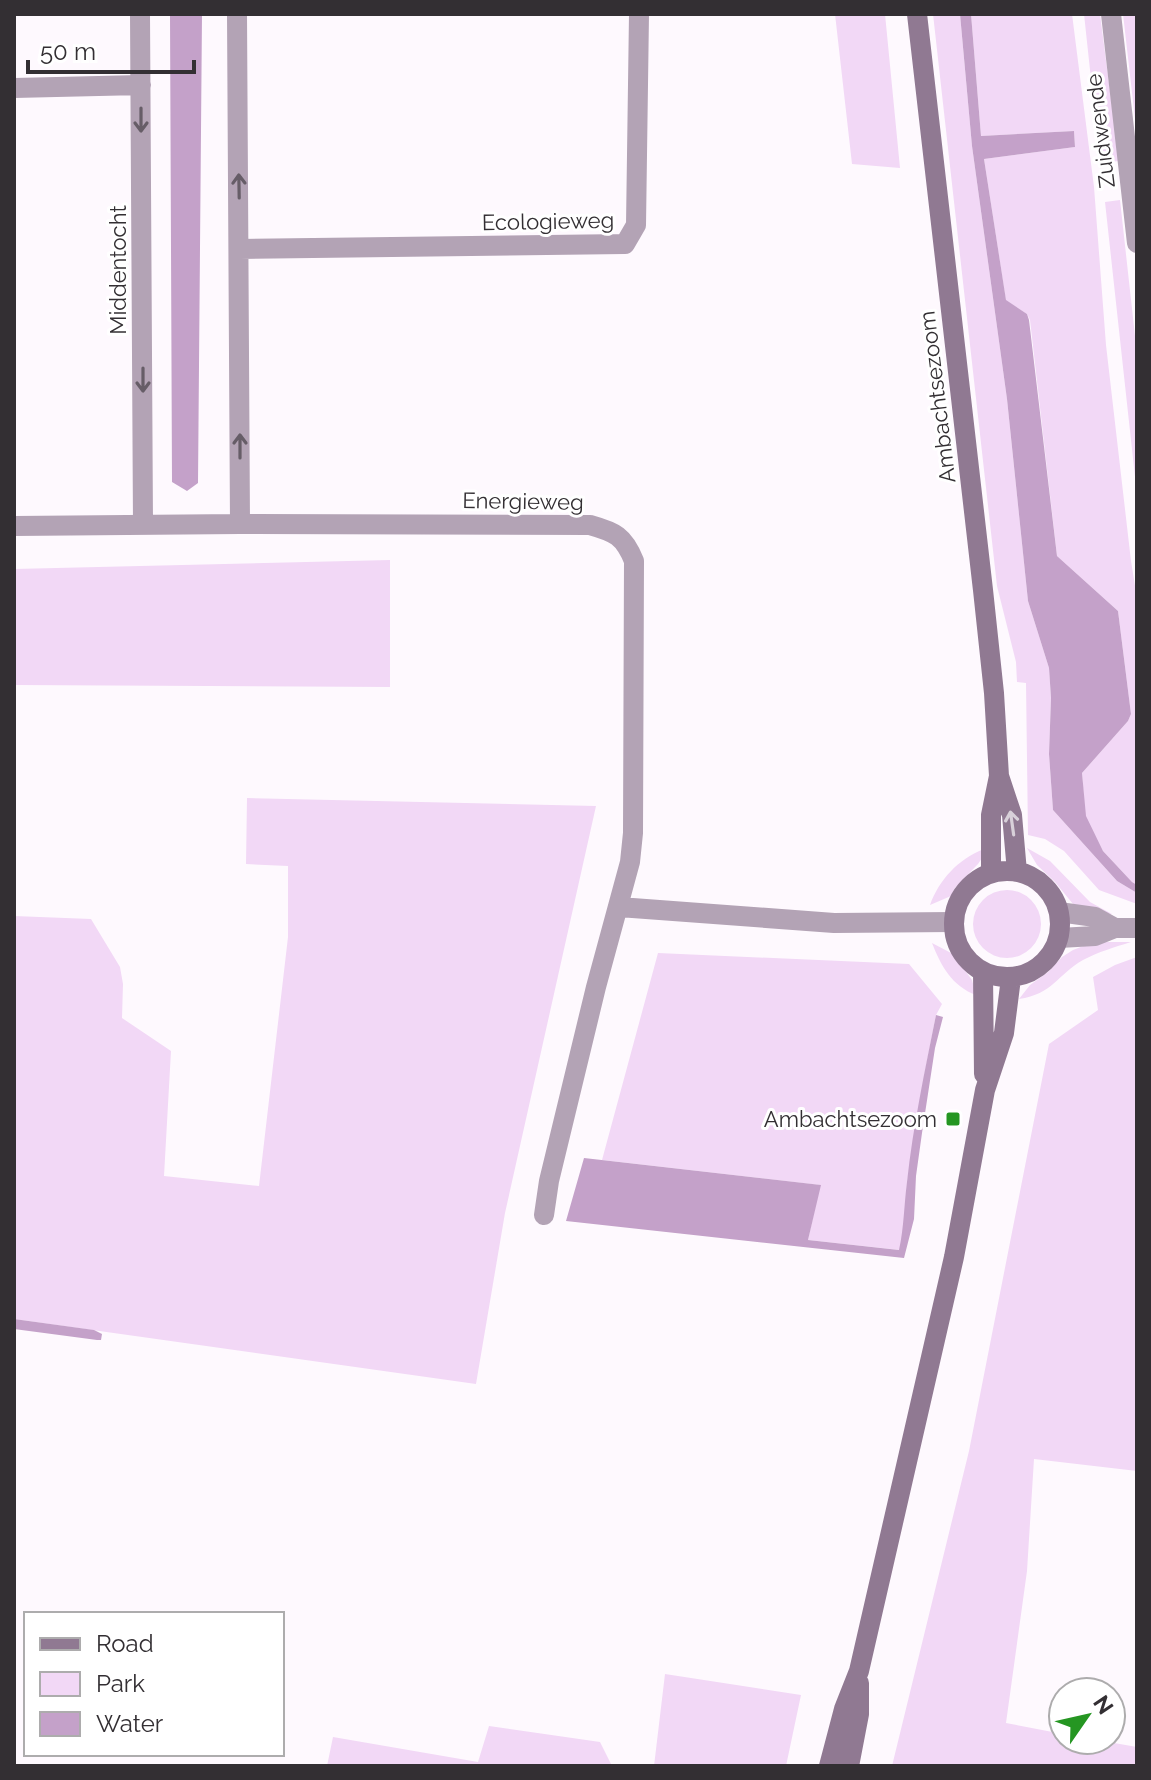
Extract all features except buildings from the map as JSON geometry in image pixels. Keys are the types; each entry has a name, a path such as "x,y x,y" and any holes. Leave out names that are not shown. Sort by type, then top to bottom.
{"street":[{"name":"Middentocht","path":"140,14 143,525"},
{"path":"237,14 240,524"},
{"name":"Ecologieweg","path":"240,249 625,244 636,225 639,14"},
{"name":"Ambachtsezoom","path":"917,14 986,619 999,776 1012,815 1017,872"},
{"name":"Zuidwende","path":"1111,14 1134,179 1137,243"},
{"path":"14,88 141,85"},
{"name":"Energieweg","path":"14,526 590,525 611,531 628,544 634,561 633,833 630,862 596,987 549,1181 544,1215"},
{"name":"Ambachtsezoom","path":"991,873 991,815 999,776"},
{"path":"1017,872 1044,886 1053,898 1059,912 1059,938 1046,961 1036,969 1011,978 997,977 973,966 964,957 954,934 955,911 964,891 972,883 991,873 1017,872"},
{"path":"619,907 834,923 953,922"},
{"path":"1059,912 1095,917 1115,928"},
{"path":"1059,938 1095,936 1115,928 1137,928"},
{"path":"983,972 985,1090"},
{"path":"829,1766 844,1709 859,1671 954,1257 985,1090 1004,1033 1011,978"},
{"path":"849,1766 859,1714 859,1671"}],"green space":[{"path":"835,14 885,14 900,168 852,164"},
{"path":"933,14 960,14 972,146 1007,399 1028,601 1049,668 1049,754 1053,810 1117,881 1137,893 1137,904 1099,890 1064,851 1045,839 1028,835 1026,683 1017,682 1016,662 997,586"},
{"path":"971,14 1072,14 1094,187 1106,345 1137,598 1137,885 1103,851 1085,816 1082,773 1131,714 1118,611 1057,556 1030,320 1027,314 1006,301 984,159 1075,147 1074,131 981,136"},
{"path":"1084,14 1100,14 1119,161 1100,163"},
{"path":"1123,14 1135,14 1137,136"},
{"path":"1120,200 1137,354 1137,495 1105,202"},
{"path":"390,560 390,687 14,685 14,569"},
{"path":"247,798 596,806 505,1213 476,1384 14,1319 14,916 91,919 120,967 122,1018 171,1051 164,1176 259,1186 288,937 288,866 246,864"},
{"path":"1027,848 1050,861 1090,902 1112,914 1094,912 1073,904 1037,865"},
{"path":"984,849 978,864 951,896 930,905 951,871 966,858"},
{"path":"1000,890 1014,890 1026,895 1036,905 1041,924 1036,943 1026,953 1014,958 1000,958 988,953 978,943 973,931 973,917 978,905 988,895"},
{"path":"1094,942 1131,942 1083,960 1040,993 1019,999 1062,957"},
{"path":"932,943 953,954 972,980 976,995 948,974"},
{"path":"658,953 909,964 942,1004 936,1015 924,1077 900,1250 808,1240 820,1185 602,1160"},
{"path":"1137,957 1137,1471 1034,1459 1027,1571 1006,1723 1047,1731 1047,1756 1127,1756 1127,1745 1137,1747 1137,1766 892,1766 969,1451 1049,1044 1098,1010 1093,977"},
{"path":"665,1674 801,1695 786,1766 654,1766"},
{"path":"489,1726 600,1742 612,1766 327,1766 333,1737 478,1762"}],"water":[{"path":"170,14 202,14 198,483 187,491 172,482"},
{"path":"960,14 971,14 981,136 1074,131 1075,147 984,159 1006,300 1027,314 1029,320 1057,556 1118,611 1131,714 1082,773 1086,816 1103,851 1137,885 1137,893 1117,881 1053,810 1049,754 1049,668 1028,601 1007,399 972,146"},
{"path":"936,1015 943,1017 922,1133 914,1219 904,1258 566,1221 584,1158 821,1185 808,1240 899,1250 913,1140"},
{"path":"14,1319 94,1330 102,1334 101,1340 14,1329"}],"place":[{"name":"Ambachtsezoom","path":"953,1119"}]}
